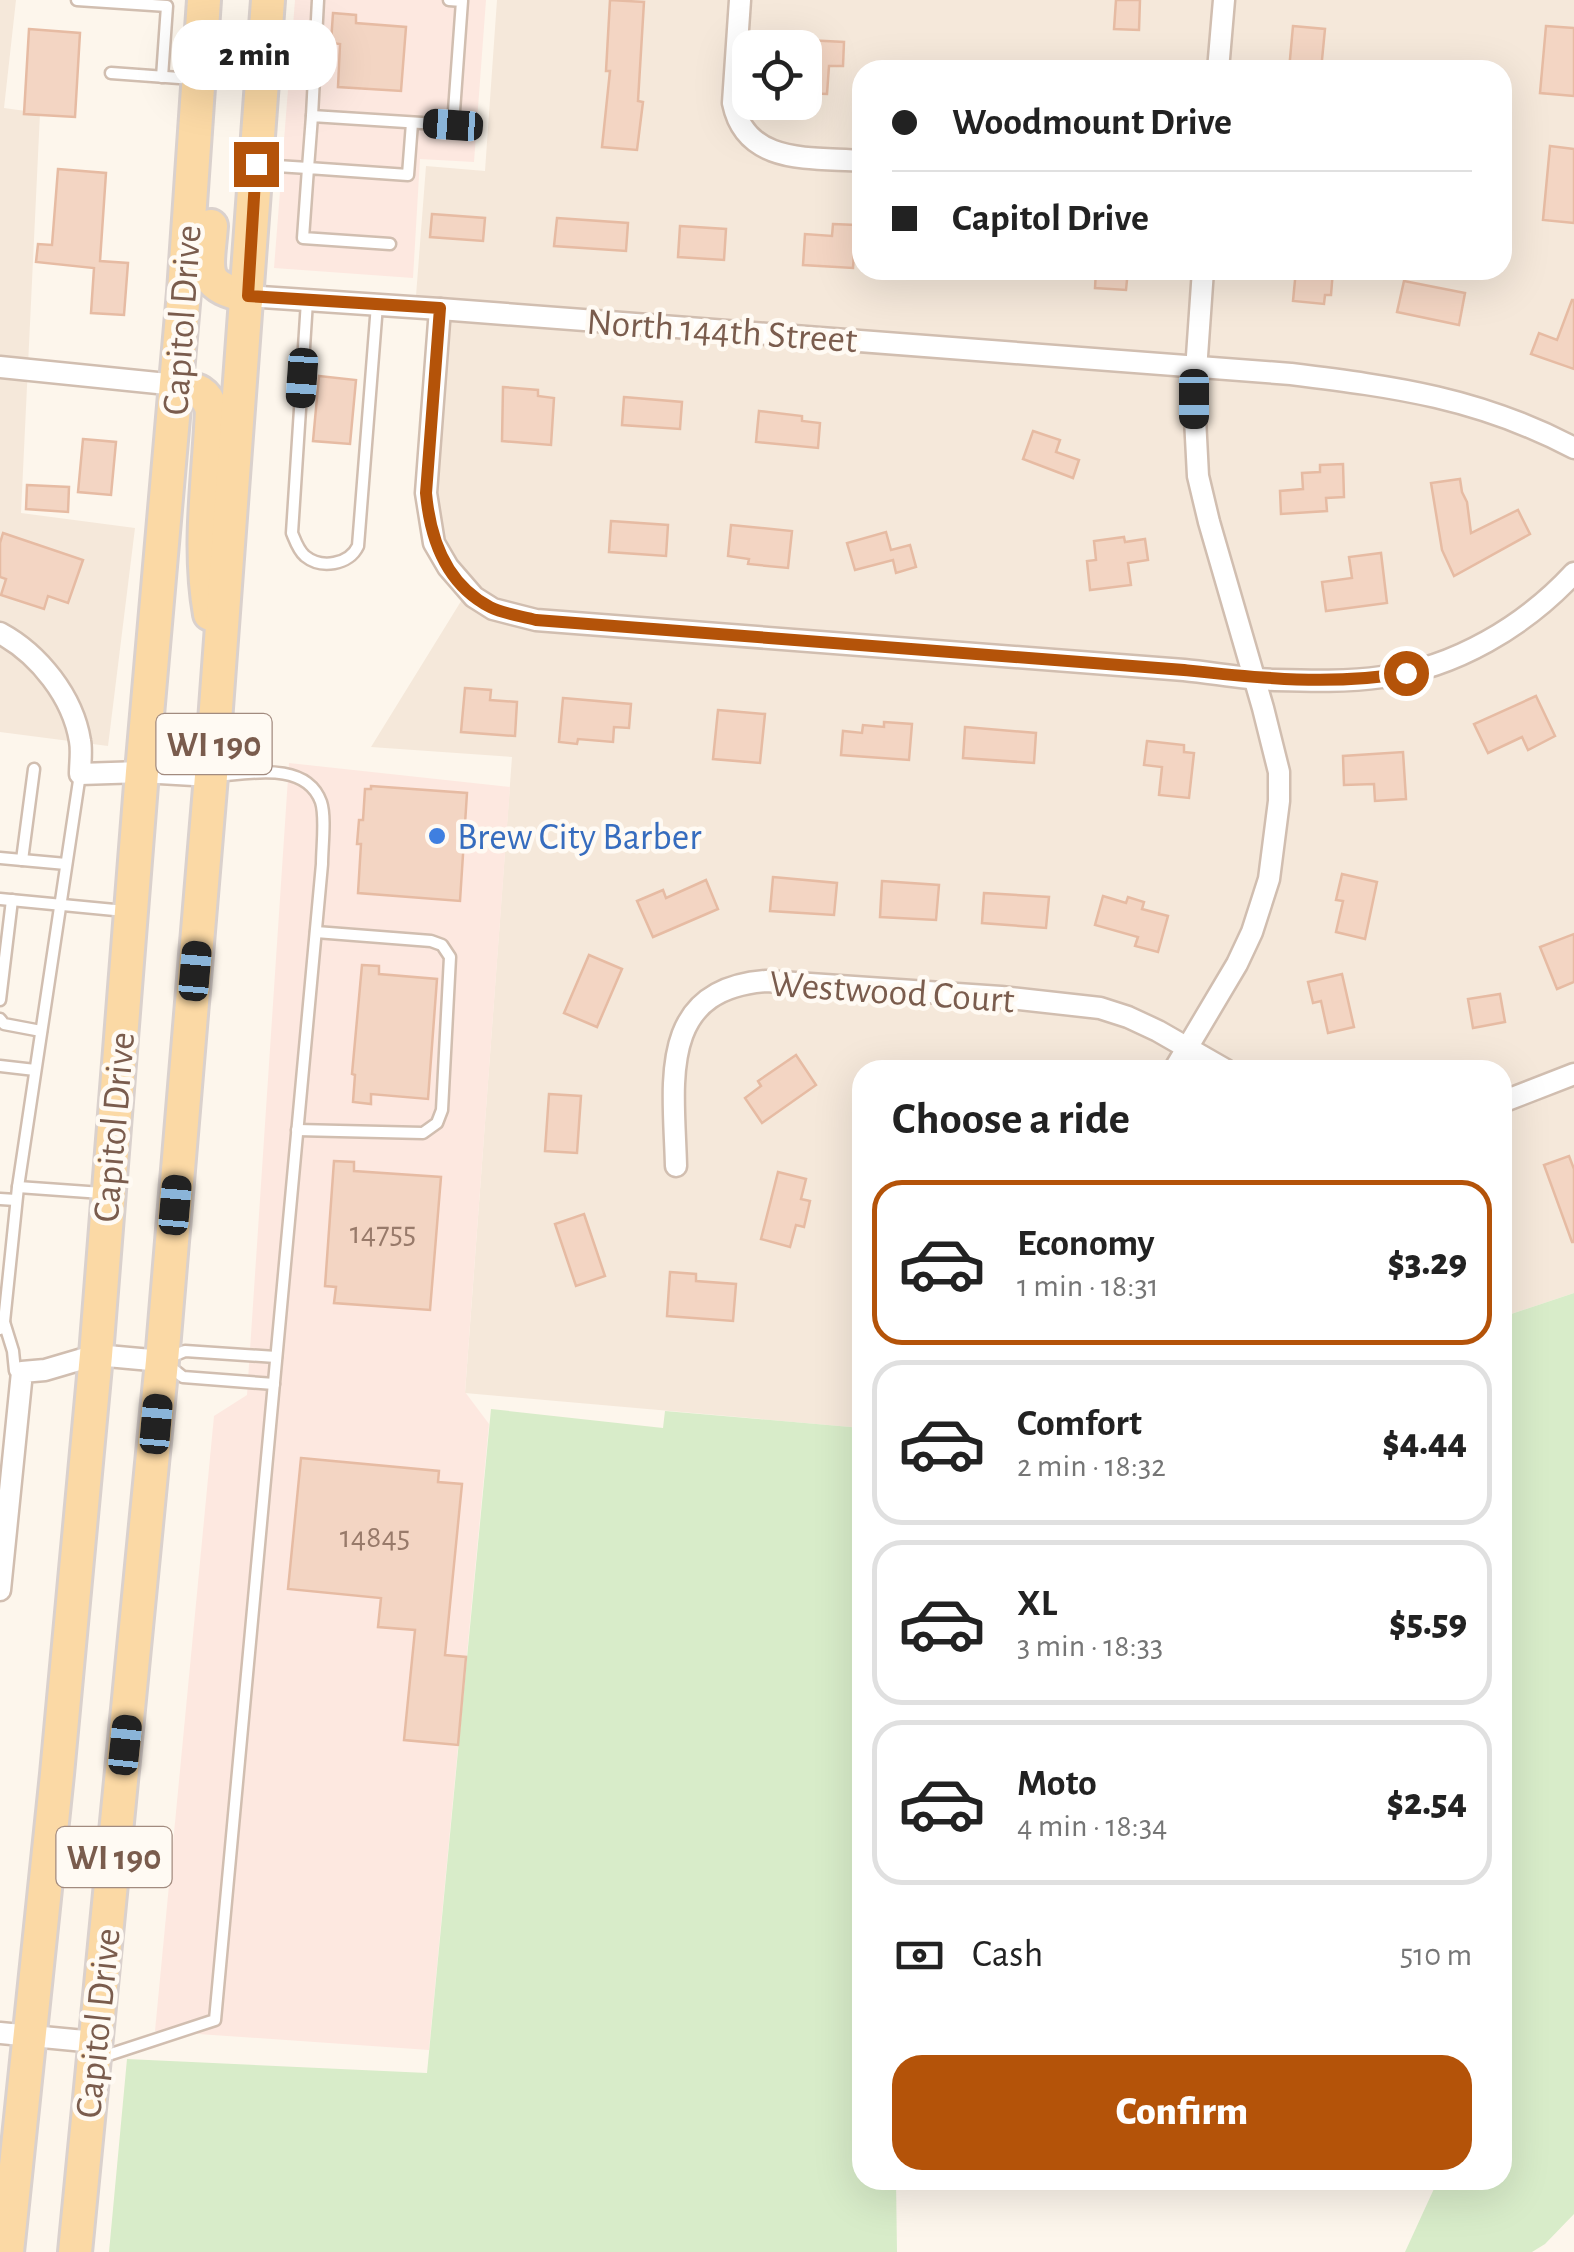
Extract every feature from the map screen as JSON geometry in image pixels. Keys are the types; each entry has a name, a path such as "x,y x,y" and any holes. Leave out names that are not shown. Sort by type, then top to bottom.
{"main road":[{"name":"Capitol Drive","path":"8,2252 14,2035 57,1774 96,1355 204,0"},
{"name":"Capitol Drive","path":"75,2252 162,1361 211,776 268,0"},
{"path":"198,86 213,172 208,270 218,287 248,296"},
{"path":"176,385 200,390 212,410 204,582 220,657"}],"street":[{"path":"740,0 733,104 748,138 777,153 852,160"},
{"path":"1219,60 1224,0"},
{"path":"1180,1060 1238,964 1252,932 1269,878 1280,802 1278,772 1262,708 1198,476 1194,427 1202,280"},
{"name":"North 144th Street","path":"248,296 1196,366 1384,385 1495,412 1574,448"},
{"path":"440,308 426,493 434,542 448,568 468,591 492,608 536,620 1271,680 1336,680 1406,673 1460,655 1486,643 1540,606 1574,573"},
{"path":"0,366 176,385"},
{"path":"0,633 14,640 51,677 72,712 81,744 80,774 211,776"},
{"name":"Westwood Court","path":"676,1166 674,1081 678,1044 704,1000 741,982 1079,1004 1128,1017 1207,1060"},
{"path":"1512,1098 1574,1074"},
{"path":"0,1590 13,1371 45,1370 96,1355 162,1361"},
{"path":"14,2035 94,2051"}],"lane":[{"path":"77,0 167,6 162,76"},
{"path":"318,0 303,238 390,244"},
{"path":"312,116 453,125 462,1 449,0"},
{"path":"111,73 162,76 198,86"},
{"path":"256,164 408,174 412,123"},
{"path":"307,301 292,533 305,556 328,562 348,560 358,546 377,305"},
{"path":"22,860 34,769"},
{"path":"94,2051 215,2020 298,1130 322,864 321,802 310,786 294,775 268,772 211,776"},
{"path":"13,1371 13,1352 2,1325 16,1200 80,774"},
{"path":"0,858 66,864"},
{"path":"0,1000 6,900 130,911"},
{"path":"298,1130 423,1133 437,1123 442,1110 450,958 442,945 431,940 316,932"},
{"path":"0,1019 4,1024 41,1031"},
{"path":"0,1066 35,1070"},
{"path":"18,1187 108,1193"},
{"path":"0,1199 16,1200"},
{"path":"274,1384 183,1377 162,1361 184,1351 276,1357"}],"shaded area":[{"path":"0,0 16,0 4,108 40,113 21,513 135,528 108,746 0,732"},
{"path":"295,0 486,0 474,162 420,159 413,278 274,268"},
{"path":"497,0 1574,0 1574,1293 1512,1314 1512,1060 852,1060 852,1427 465,1393 512,757 371,747 471,585 455,565 438,527 433,472 446,299 416,296 426,166 485,171"},
{"path":"289,763 510,787 465,1392 489,1424 429,2050 155,2031 214,1416 247,1395"}],"green space":[{"path":"1574,1293 1574,2214 1532,2252 1405,2252 1433,2190 1512,2190 1512,1314"},
{"path":"491,1409 663,1428 665,1411 852,1427 852,2190 896,2190 897,2252 109,2252 127,2059 427,2073"}],"building":[{"path":"610,0 644,2 638,101 643,102 637,150 602,147 610,71 606,71"},
{"path":"1116,0 1140,0 1139,30 1114,29"},
{"path":"333,13 356,15 356,23 406,27 401,91 338,87 340,44 331,43"},
{"path":"1293,26 1325,29 1322,60 1290,60"},
{"path":"1546,26 1574,28 1574,96 1540,93"},
{"path":"29,29 80,33 75,117 24,114"},
{"path":"822,41 844,42 843,66 829,66 827,94 822,94"},
{"path":"1550,146 1574,149 1574,223 1543,220"},
{"path":"58,169 106,173 100,261 128,263 124,315 91,313 94,268 36,262 38,244 52,245"},
{"path":"432,214 485,218 483,241 430,237"},
{"path":"557,218 628,223 626,251 554,246"},
{"path":"833,224 852,225 852,268 803,265 805,234 832,236"},
{"path":"680,226 726,229 724,260 678,257"},
{"path":"1095,280 1127,280 1126,290 1095,288"},
{"path":"1295,280 1332,280 1331,295 1325,295 1324,304 1293,301"},
{"path":"1404,281 1465,293 1459,325 1397,312"},
{"path":"1572,300 1574,369 1531,354 1539,333 1557,340"},
{"path":"319,376 356,380 350,444 313,441"},
{"path":"503,387 538,390 538,396 554,398 551,445 502,441"},
{"path":"624,397 682,402 680,429 622,425"},
{"path":"759,411 802,416 802,421 820,423 818,448 756,442"},
{"path":"1033,431 1060,440 1056,452 1079,460 1073,478 1023,459"},
{"path":"83,439 116,442 111,495 78,492"},
{"path":"1343,464 1344,497 1326,498 1327,511 1281,514 1280,491 1303,489 1302,473 1320,472 1320,465"},
{"path":"1460,479 1471,533 1518,510 1530,534 1454,576 1442,550 1431,483"},
{"path":"27,485 69,487 68,512 26,509"},
{"path":"611,521 668,525 666,556 609,552"},
{"path":"731,525 792,531 788,568 748,564 749,559 728,556"},
{"path":"886,532 891,550 910,545 916,567 896,573 893,560 855,570 847,543"},
{"path":"3,533 83,560 68,603 48,596 44,609 1,595 6,579 0,577"},
{"path":"1124,537 1125,542 1145,539 1148,560 1128,563 1131,585 1090,590 1087,561 1096,560 1094,541"},
{"path":"1381,553 1387,603 1326,611 1322,582 1352,578 1349,557"},
{"path":"465,688 491,690 490,700 517,702 515,736 461,732"},
{"path":"1536,696 1555,736 1528,750 1522,737 1488,753 1474,724"},
{"path":"563,698 631,704 629,728 614,727 613,742 559,742"},
{"path":"718,710 765,714 760,763 713,759"},
{"path":"884,722 912,724 909,760 841,755 843,731 862,733 863,725 884,727"},
{"path":"965,727 1036,733 1034,763 963,758"},
{"path":"1147,741 1184,745 1184,752 1194,753 1189,798 1159,795 1162,767 1144,765"},
{"path":"1403,752 1406,799 1375,801 1374,784 1344,785 1343,756"},
{"path":"371,786 467,793 460,901 358,893 359,820 363,820 365,789"},
{"path":"1342,874 1377,882 1365,939 1336,932 1343,901 1336,900"},
{"path":"773,877 837,883 834,915 770,911"},
{"path":"706,880 718,909 653,937 637,901 663,890 666,898"},
{"path":"882,881 939,885 936,920 880,917"},
{"path":"984,893 1049,897 1046,928 982,923"},
{"path":"1103,896 1126,903 1128,897 1144,902 1142,909 1168,916 1158,952 1135,946 1138,937 1095,925"},
{"path":"1574,934 1574,982 1557,989 1540,947"},
{"path":"589,955 622,969 597,1027 564,1013"},
{"path":"362,965 379,966 379,974 437,979 428,1099 371,1094 371,1104 353,1102"},
{"path":"1342,974 1354,1027 1328,1033 1321,1001 1313,1003 1308,982"},
{"path":"1500,994 1505,1022 1473,1028 1468,999"},
{"path":"796,1055 816,1085 762,1123 745,1098 761,1086 758,1081"},
{"path":"549,1094 581,1096 577,1153 545,1151"},
{"path":"1569,1156 1574,1169 1574,1242 1544,1165"},
{"path":"334,1161 354,1162 354,1171 441,1177 430,1310 334,1303 336,1287 325,1286"},
{"path":"778,1172 806,1179 801,1199 810,1201 804,1227 796,1225 790,1247 761,1239"},
{"path":"584,1214 605,1276 576,1286 555,1224"},
{"path":"670,1272 696,1274 696,1281 736,1284 733,1321 667,1316"},
{"path":"301,1458 439,1471 438,1482 462,1484 445,1655 466,1657 458,1745 404,1740 415,1630 378,1627 381,1598 288,1589"}],"place":[{"name":"Brew City Barber","path":"437,836"}],"route":[{"path":"256,164 248,296 440,308 426,493 428,513 434,542 448,568 474,597 492,608 536,620 1271,680 1336,680 1406,673"}]}
